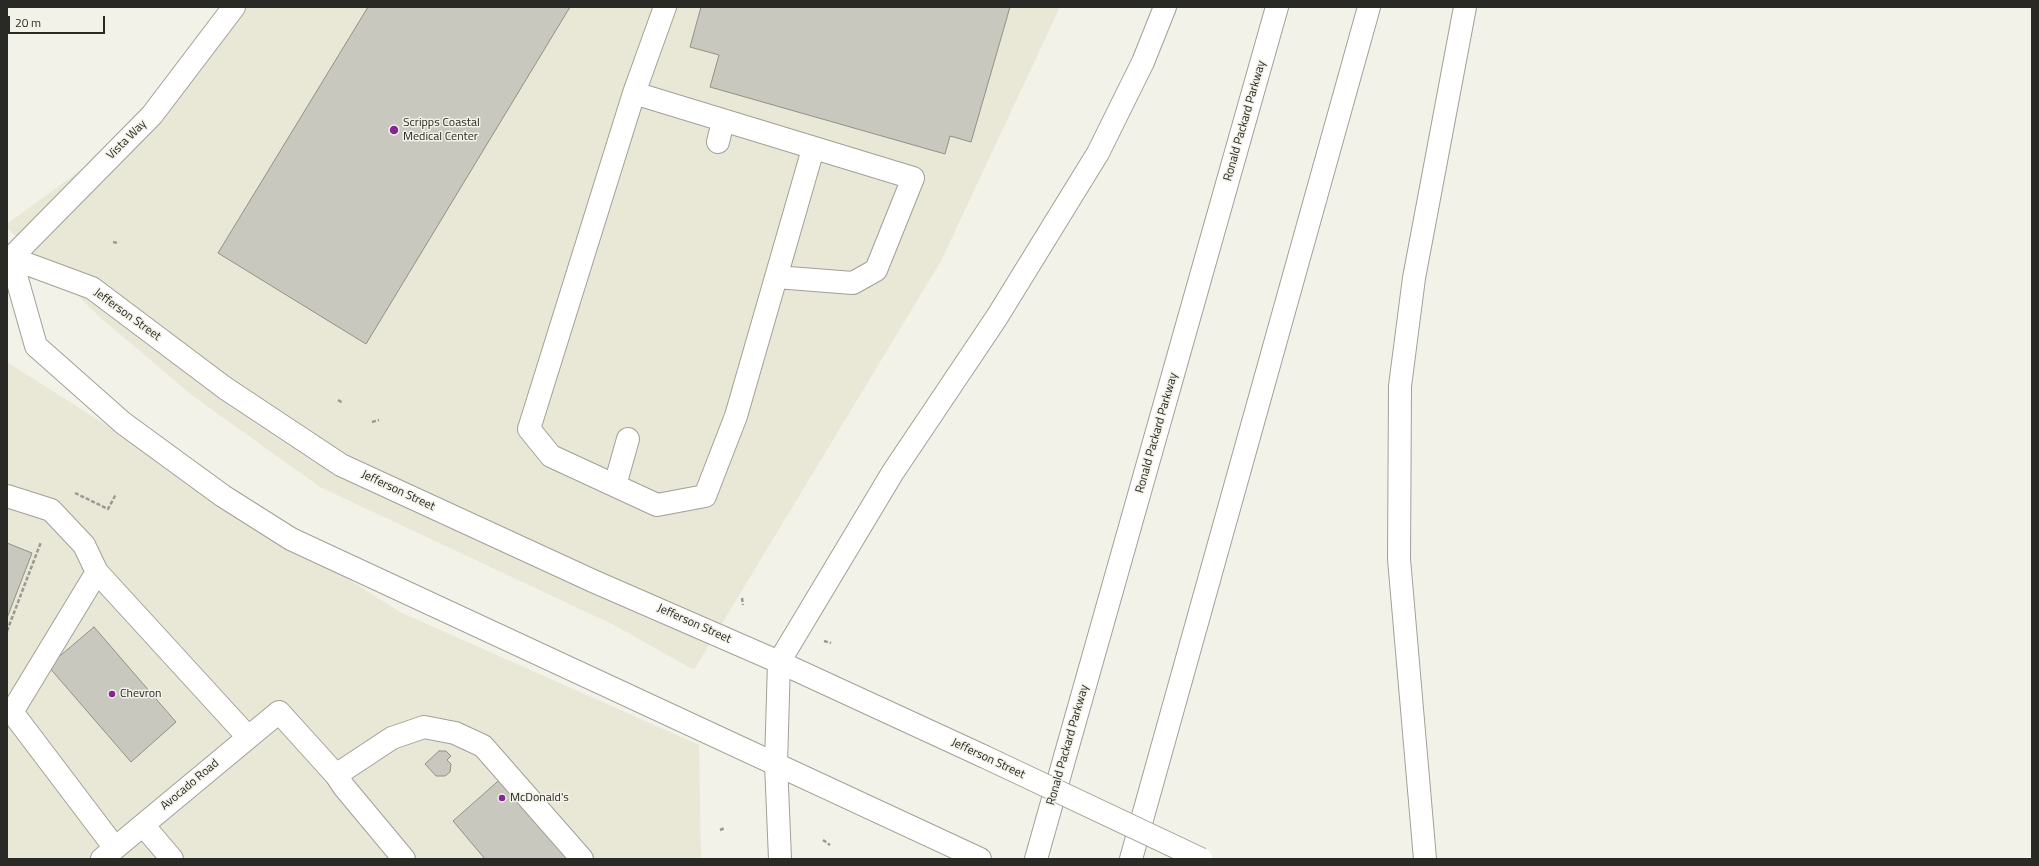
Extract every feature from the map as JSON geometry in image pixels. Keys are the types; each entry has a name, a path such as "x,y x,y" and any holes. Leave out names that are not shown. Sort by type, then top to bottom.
{"main road":[{"name":"Vista Way","path":"8,258 152,115 234,7"},
{"path":"665,7 634,93 529,429 551,456 657,505 705,496 736,416 813,149"},
{"path":"780,859 776,764 779,662 893,472 996,317 1098,153 1143,62 1165,7"},
{"name":"Ronald Packard Parkway","path":"1036,859 1277,7"},
{"path":"1131,859 1369,7"},
{"path":"1425,859 1399,559 1400,386 1414,278 1465,7"},
{"path":"634,93 813,149 913,178 876,270 853,283 776,277"},
{"path":"718,142 723,121"},
{"name":"Jefferson Street","path":"8,258 92,288 225,388 341,465 593,581 779,662 983,756 1200,859"},
{"path":"8,258 36,346 124,423 223,496 291,539 980,859"},
{"path":"615,485 628,439"},
{"path":"7,496 51,510 84,545 97,572 248,737"},
{"path":"97,572 10,711 108,853"},
{"name":"Avocado Road","path":"108,853 279,712 336,775"},
{"path":"404,859 344,787 336,775 392,738 424,727 455,733 483,746 582,859"},
{"path":"143,825 172,859"}],"path":[{"path":"113,242 119,243"},
{"path":"338,400 343,403"},
{"path":"372,422 379,420"},
{"path":"742,598 743,605"},
{"path":"720,830 725,828"},
{"path":"823,840 830,845"}],"shaded area":[{"path":"230,7 1060,7 941,261 694,670 614,625 320,487 193,396 103,320 7,228 7,224 100,156 148,111"},
{"path":"7,362 400,612 699,745 701,859 7,859"}],"building":[{"name":"Scripps Coastal Medical Center","path":"368,7 570,7 366,344 218,253"},
{"path":"701,7 1010,7 971,142 950,136 945,154 710,87 719,55 690,47"},
{"path":"7,543 32,553 7,618"},
{"name":"Chevron","path":"94,627 176,722 131,762 48,666"},
{"path":"439,751 446,751 451,756 447,760 451,764 450,772 445,776 436,776 425,764"},
{"name":"McDonald's","path":"505,775 578,859 485,859 453,821"}],"place":[{"name":"Scripps Coastal Medical Center","path":"394,130"},
{"name":"Chevron","path":"112,694"},
{"name":"McDonald's","path":"502,798"}]}
